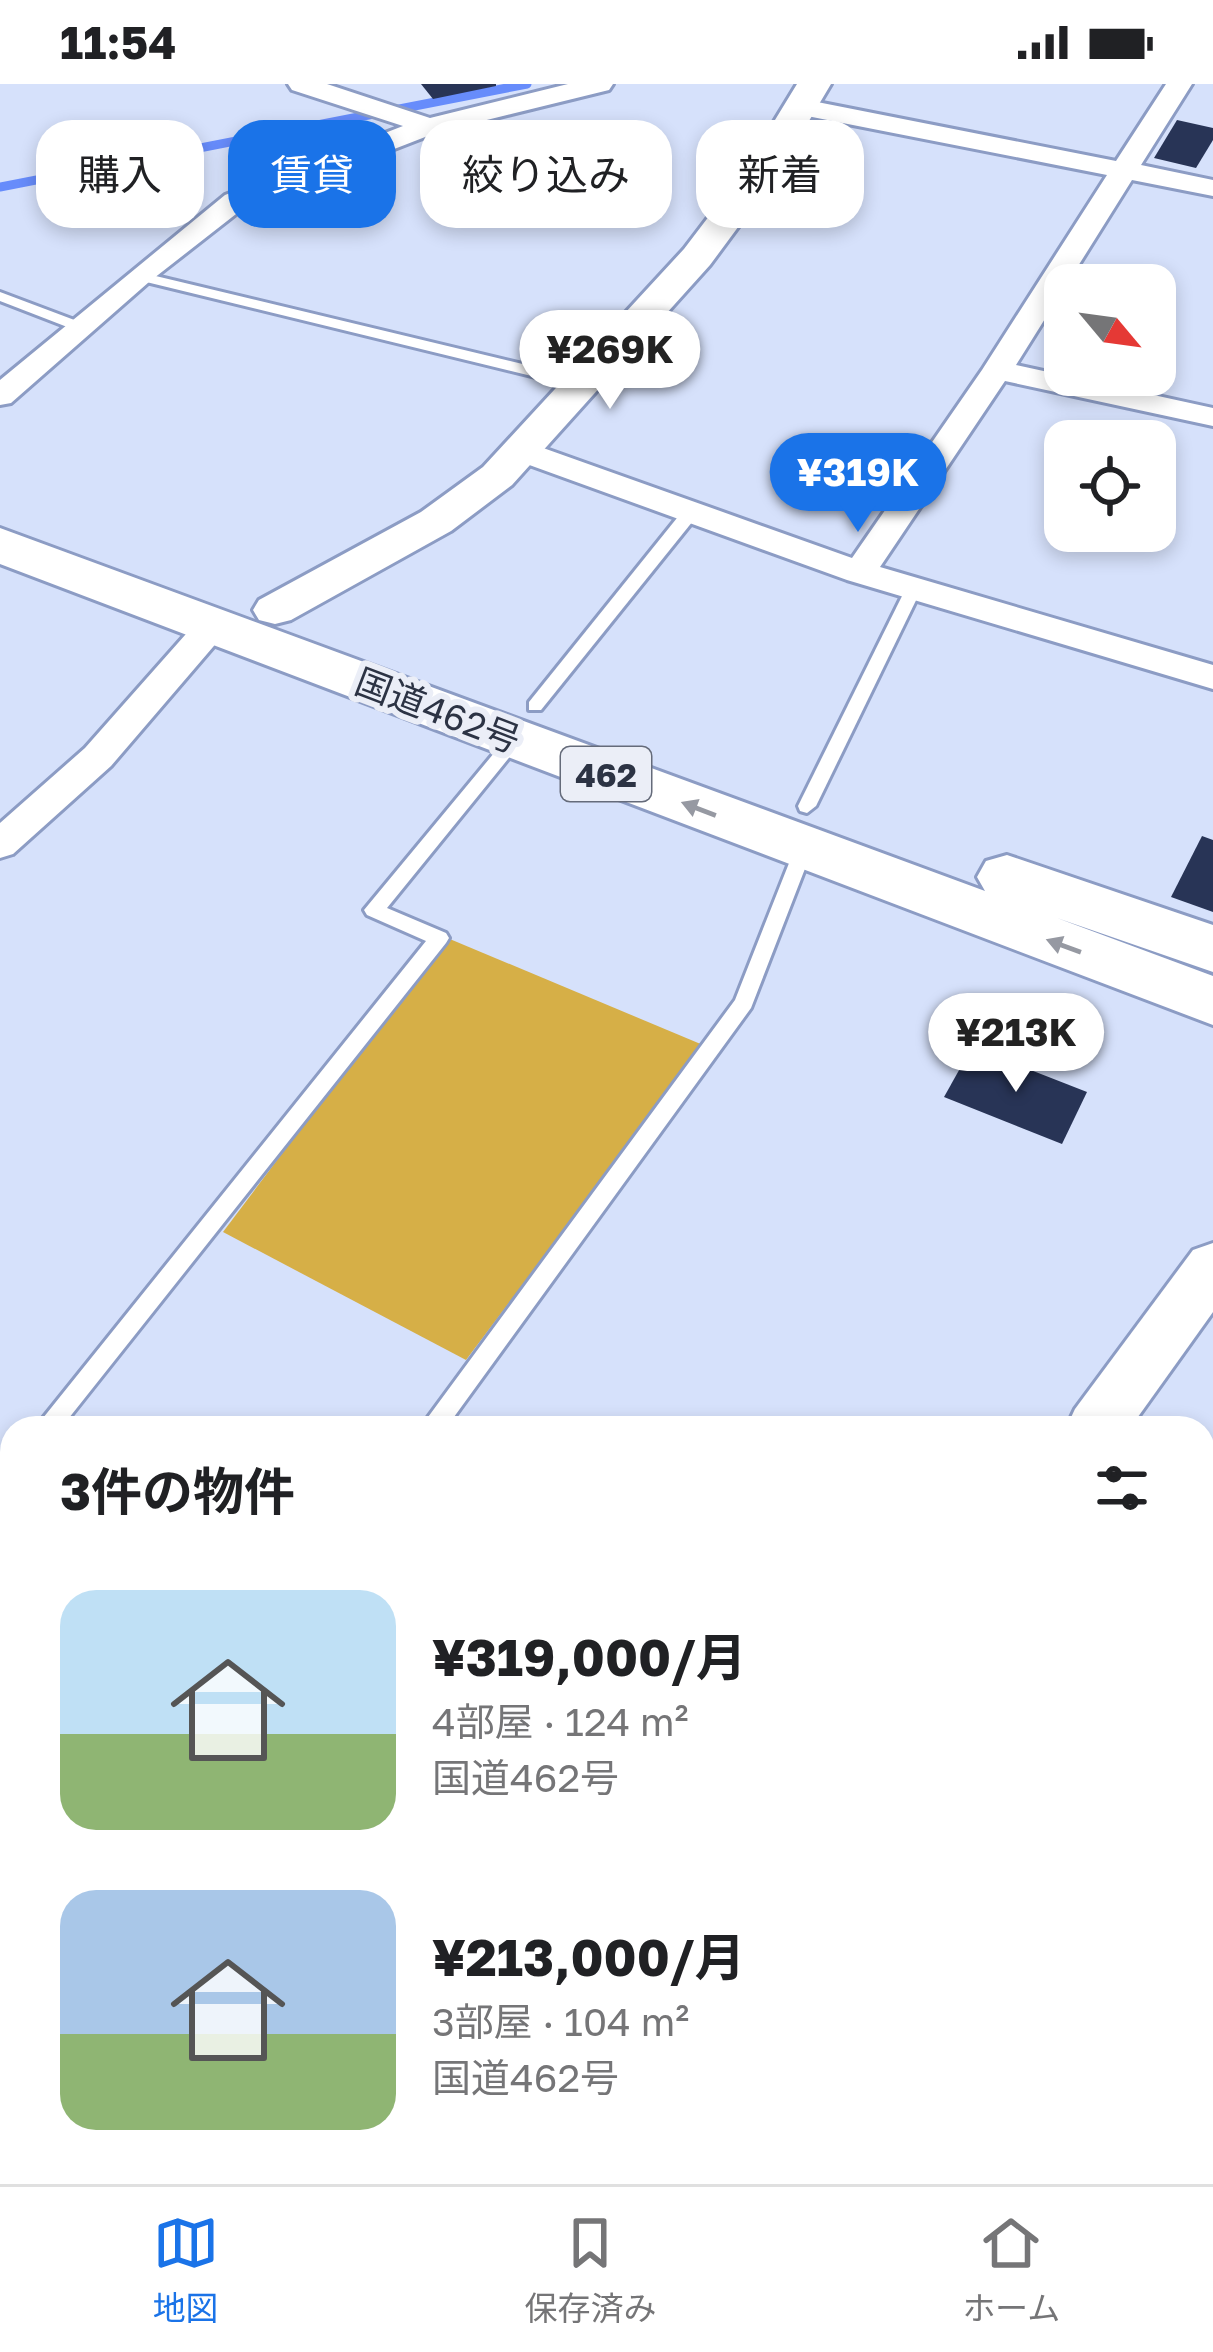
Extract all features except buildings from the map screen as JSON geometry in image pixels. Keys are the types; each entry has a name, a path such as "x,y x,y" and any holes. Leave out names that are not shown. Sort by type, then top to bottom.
{"highway":[{"name":"国道462号","path":"0,510 275,610 525,723"},
{"name":"国道462号","path":"0,545 213,626 525,723 805,827 1213,1001"},
{"name":"国道462号","path":"805,827 1213,949"}],"street":[{"path":"302,84 420,122"},
{"path":"374,109 394,84"},
{"path":"450,120 600,84"},
{"path":"859,572 997,370 1179,84"},
{"path":"275,610 314,583 460,506 521,451 585,384 764,170 808,95 1213,188"},
{"path":"0,396 235,201 420,129"},
{"path":"997,370 1213,417"},
{"path":"521,451 859,572 1197,671 1213,645"},
{"path":"0,844 98,758 213,626"},
{"path":"1105,1416 1213,1267"}],"lane":[{"path":"139,276 585,384"},
{"path":"0,296 80,327"},
{"path":"57,1416 439,938 374,910 691,512"},
{"path":"441,1416 744,1003 805,827 914,588"}],"shaded area":[{"path":"445,937 703,1045 466,1360 223,1232"}],"waterway":[{"path":"0,187 527,84"}]}
